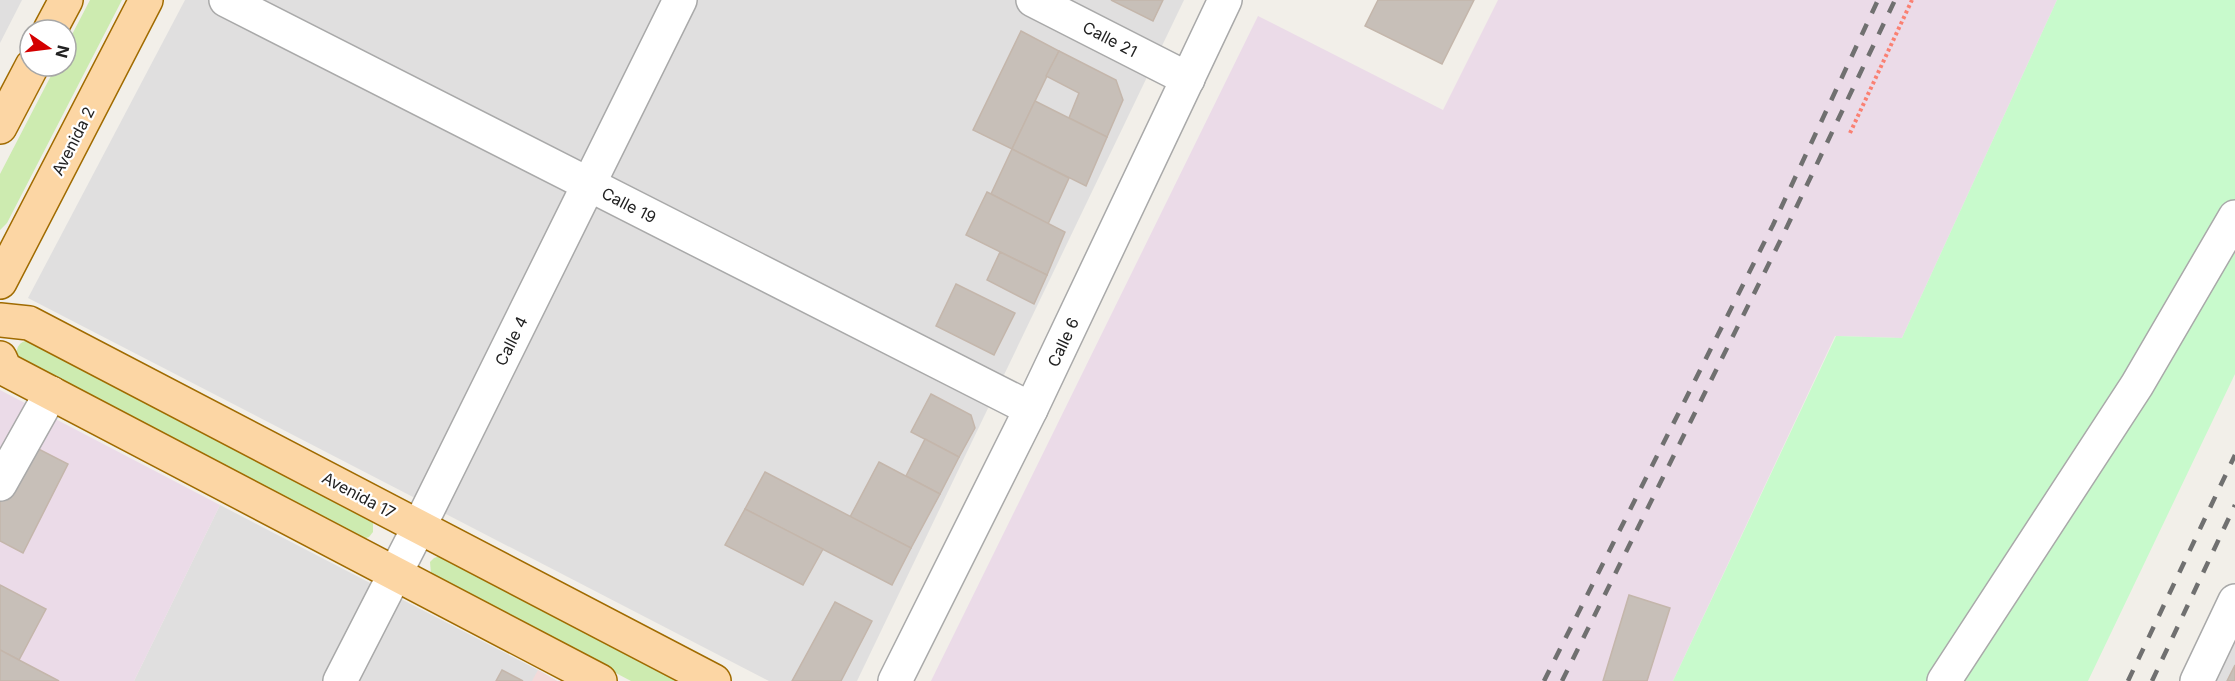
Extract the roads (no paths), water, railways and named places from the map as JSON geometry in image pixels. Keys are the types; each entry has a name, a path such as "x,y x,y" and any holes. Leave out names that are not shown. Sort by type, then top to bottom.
{"main road":[{"path":"56,18 66,0"},
{"name":"Avenida 2","path":"0,282 146,0"},
{"path":"0,127 26,78"},
{"name":"Avenida 17","path":"0,320 29,323 714,681"},
{"path":"0,358 5,369 600,681"}],"street":[{"name":"Calle 19","path":"226,0 1031,409"},
{"name":"Calle 4","path":"340,681 419,527 680,0"},
{"name":"Calle 21","path":"1033,0 1188,79"},
{"name":"Calle 6","path":"895,681 1031,409 1225,0"},
{"path":"1944,681 2137,385 2235,217"},
{"path":"0,484 51,393"},
{"path":"2196,681 2234,606"}],"railway":[{"path":"1544,681 1773,225 1878,0"},
{"path":"1562,681 1785,231 1895,0"},
{"path":"2128,681 2235,455"},
{"path":"2152,681 2235,505"}]}
